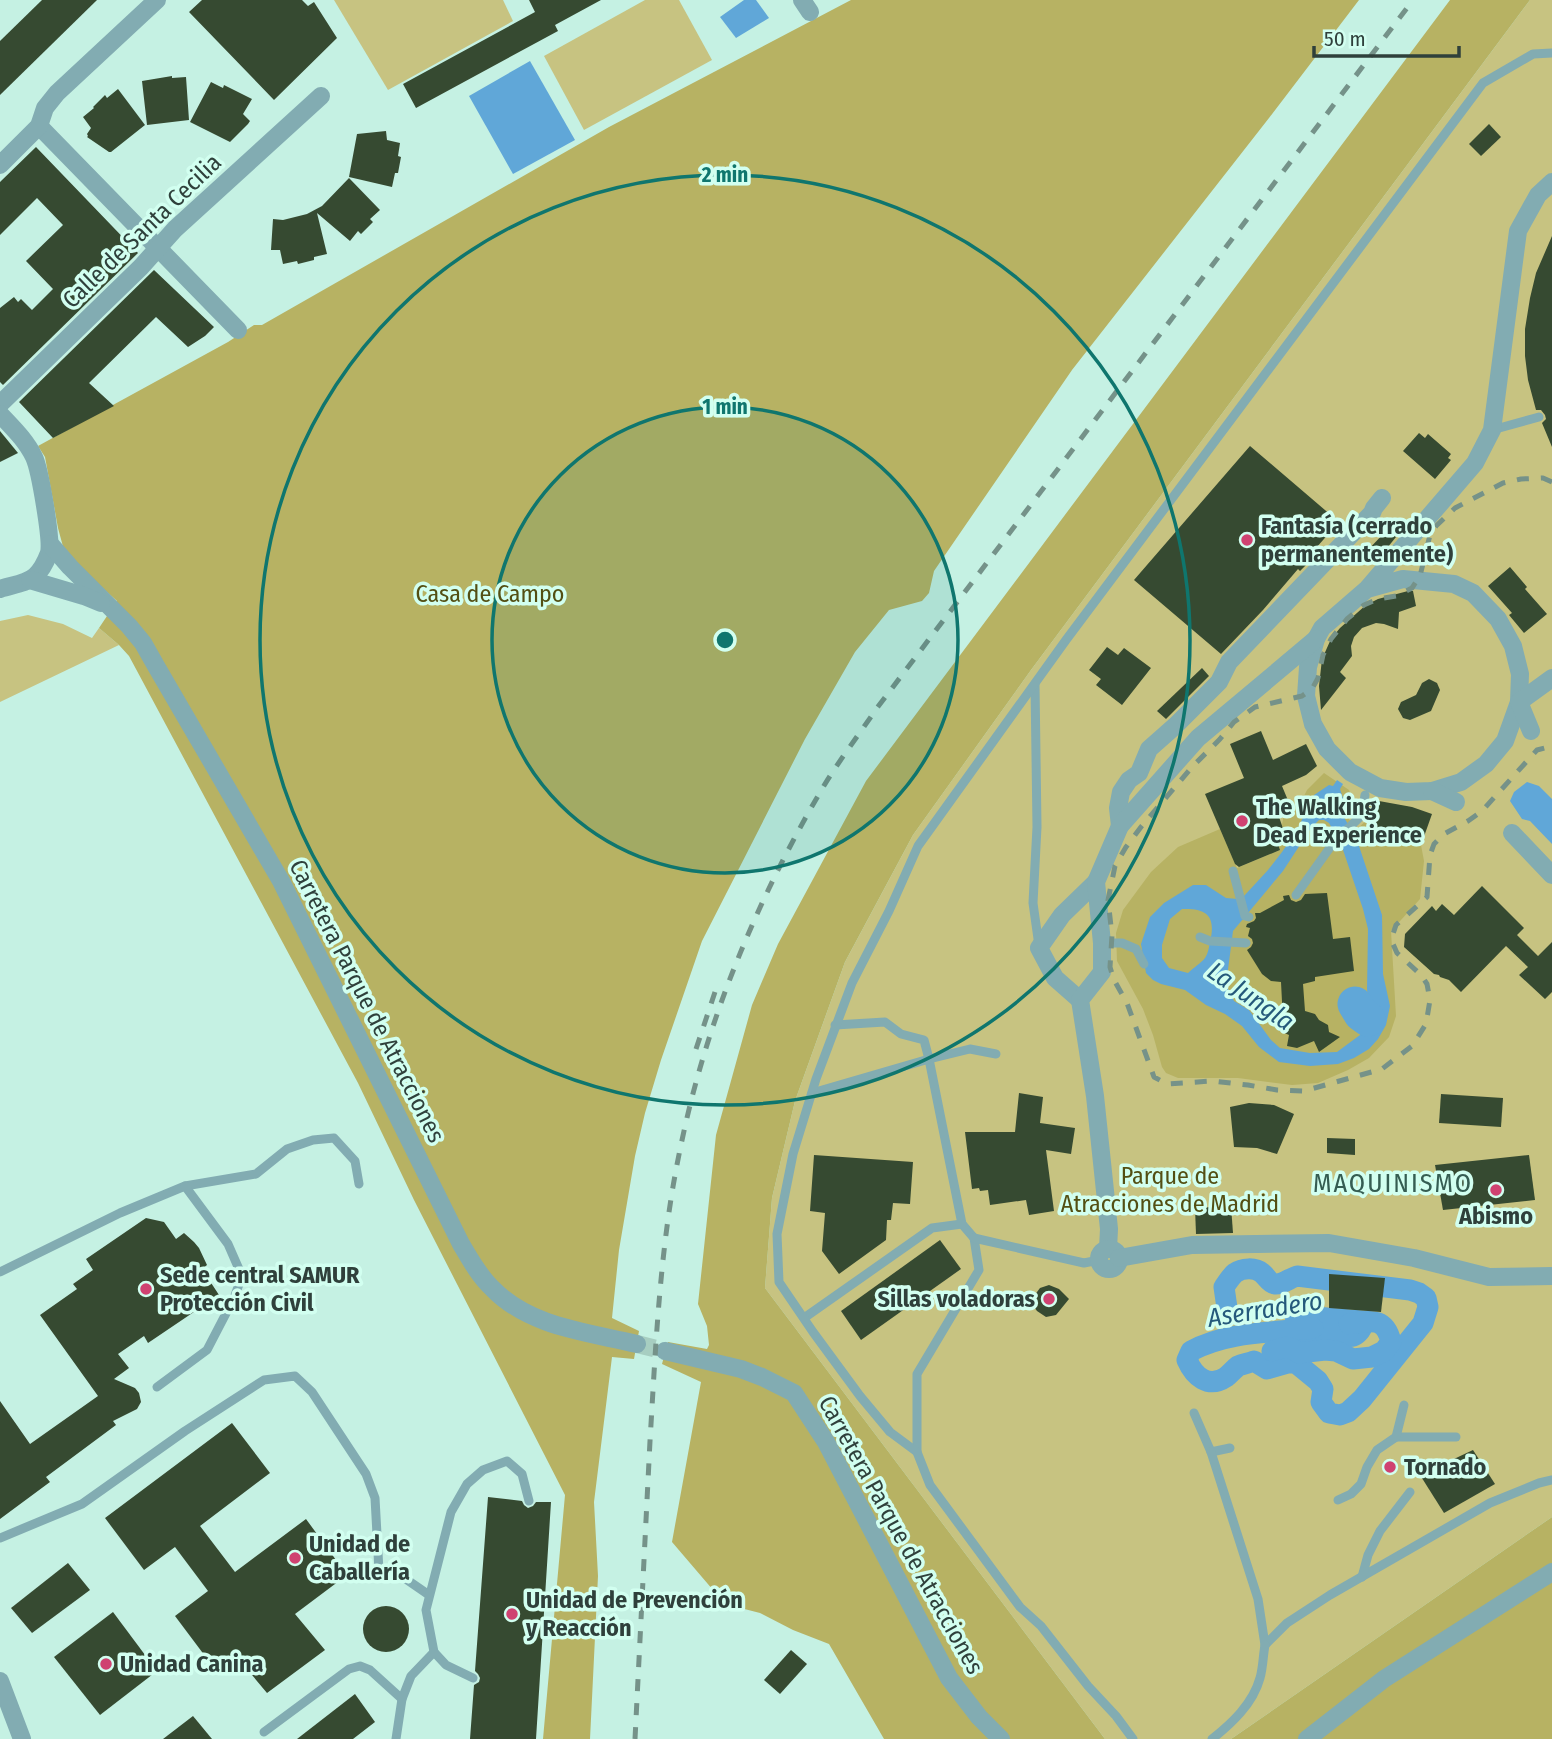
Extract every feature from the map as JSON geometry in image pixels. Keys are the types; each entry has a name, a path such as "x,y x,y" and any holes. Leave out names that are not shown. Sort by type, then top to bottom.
{"street":[{"path":"0,165 40,126 45,108 57,93 157,0"},
{"name":"Calle de Santa Cecilia","path":"0,404 141,267 175,229 321,96"},
{"path":"40,126 238,330"},
{"path":"1367,589 1403,579 1455,580 1474,593 1498,619 1514,646 1520,674 1519,702 1505,741 1486,764 1461,782 1432,791 1406,792 1380,788 1350,772 1327,749 1313,724 1306,696 1308,667 1322,628 1433,525 1475,463 1492,429 1518,231 1538,195 1552,182"},
{"path":"0,414 26,443 34,457 40,476 49,539"},
{"path":"1120,827 1118,808 1121,792 1129,780 1139,773 1149,750 1219,682 1229,662 1372,513 1381,498"},
{"name":"Carretera Parque de Atracciones","path":"14,584 42,568 49,552 49,539"},
{"name":"Carretera Parque de Atracciones","path":"49,539 70,568 143,643 281,881 461,1244 478,1271 502,1298 522,1312 546,1323 637,1344"},
{"name":"Carretera Parque de Atracciones","path":"14,584 84,596 108,606"},
{"path":"1316,639 1198,738 1120,827 1096,882 1062,915 1039,948 1055,978 1080,1000 1095,1096 1109,1229 1109,1256 1192,1245 1329,1243 1413,1258 1489,1277 1552,1276"},
{"path":"1519,702 1552,678"},
{"path":"1519,702 1531,731"},
{"path":"1432,791 1456,802"},
{"path":"1512,833 1552,875"},
{"path":"1080,1000 1102,972 1096,882"},
{"name":"Carretera Parque de Atracciones","path":"665,1351 741,1369 794,1393 826,1442 949,1678 1000,1739"},
{"path":"1307,1739 1384,1679 1552,1572"},
{"path":"0,1681 22,1739"}],"lane":[{"path":"917,1452 890,1432 860,1396 779,1282 778,1234 793,1154 811,1093 852,983 918,846 1035,684 1483,83 1533,54 1552,53"},
{"path":"1492,429 1539,417"},
{"path":"1035,684 1037,827 1033,903 1039,948"},
{"path":"1296,895 1334,842 1362,815 1365,795"},
{"path":"1235,871 1246,914"},
{"path":"1200,937 1210,941 1246,943"},
{"path":"1102,943 1122,943 1136,949 1144,964"},
{"path":"835,1026 885,1022 901,1034 924,1040 962,1224 974,1238 979,1270 917,1374 917,1452 930,1485 1020,1607 1041,1626 1133,1739"},
{"path":"811,1093 970,1049 996,1054"},
{"path":"0,1272 120,1213 185,1186 256,1174 286,1149 313,1140 334,1138 355,1161 359,1184"},
{"path":"157,1387 207,1350 234,1298 242,1276 228,1244 185,1186"},
{"path":"804,1318 932,1228 962,1224"},
{"path":"974,1238 1084,1263 1109,1256"},
{"path":"0,1538 82,1504 185,1431 264,1380 295,1376 312,1392 366,1474 375,1498 379,1571"},
{"path":"1396,1437 1404,1405"},
{"path":"1195,1413 1241,1542 1258,1599 1265,1645 1260,1680 1249,1702 1229,1726 1212,1739"},
{"path":"1338,1500 1361,1484 1377,1450 1396,1437 1456,1437"},
{"path":"1211,1452 1230,1448"},
{"path":"473,1678 446,1665 434,1652 426,1610 452,1512 467,1484 483,1470 508,1461 522,1475 528,1501"},
{"path":"1265,1645 1287,1623 1490,1503 1552,1480"},
{"path":"1362,1577 1368,1555 1380,1531 1410,1492"},
{"path":"357,1570 400,1575 429,1595"},
{"path":"396,1739 402,1699 411,1676 434,1652"},
{"path":"264,1732 349,1669 360,1666 370,1670 402,1699"}],"green space":[{"path":"334,0 503,0 513,21 388,90"},
{"path":"645,0 679,0 712,60 584,130 544,56"},
{"name":"Casa de Campo","path":"851,0 1359,0 1072,370 934,571 929,593 922,601 889,610 855,652 805,739 702,941 645,1113 619,1250 612,1318 639,1331 634,1359 612,1357 594,1502 598,1576 590,1739 543,1739 565,1495 414,1200 358,1083 129,656 99,628 117,601 65,554 45,457 38,446 228,342 254,325 262,325 609,127"},
{"path":"1450,0 1530,0 1031,670 913,835 845,962 795,1101 772,1198 765,1288 1105,1739 884,1739 829,1644 760,1613 725,1604 672,1542 701,1382 662,1364 668,1342 707,1349 709,1345 707,1326 698,1304 716,1135 752,1005 778,944 866,781"},
{"name":"Parque de Atracciones de Madrid","path":"1530,0 1552,0 1552,1517 1231,1739 1105,1739 765,1288 772,1198 795,1101 845,962 913,835 1031,670"},
{"path":"28,615 63,624 92,638 99,628 119,645 0,702 0,621"},
{"path":"1324,773 1349,790 1355,808 1348,818 1357,829 1369,818 1374,799 1379,801 1374,824 1408,806 1398,837 1421,845 1424,861 1420,899 1391,931 1396,1016 1389,1037 1369,1058 1318,1083 1292,1085 1238,1078 1178,1078 1166,1073 1143,1009 1117,961 1116,933 1123,910 1151,872 1178,847 1220,829 1237,868 1280,850 1278,844 1287,839 1282,825 1284,814 1298,808 1307,790"},
{"path":"1552,1517 1552,1739 1231,1739"}],"water":[{"path":"744,0 756,0 769,18 736,38 720,17"},
{"path":"530,61 575,140 513,174 469,96"},
{"name":"La Jungla","path":"1337,780 1343,784 1340,789 1346,807 1343,816 1356,837 1382,915 1383,974 1390,1006 1386,1025 1378,1039 1369,1049 1354,1058 1338,1064 1310,1066 1279,1062 1259,1047 1242,1026 1225,1014 1185,990 1153,980 1146,973 1141,944 1150,917 1164,903 1193,885 1206,885 1226,898 1238,899 1244,896 1282,852 1297,830 1314,795 1329,785 1333,786","holes":["1319,820 1329,823 1341,844 1363,909 1368,929 1367,990 1371,1006 1360,1035 1337,1052 1310,1053 1280,1048 1249,1010 1234,1001 1226,985 1233,931 1283,871","1182,909 1204,912 1211,920 1212,926 1206,956 1188,973 1169,968 1162,958 1162,945 1170,919"]},
{"path":"1527,782 1539,786 1552,799 1552,844 1530,821 1522,819 1510,801 1514,792"},
{"path":"1318,1299 1322,1307 1369,1311 1377,1316 1365,1341 1355,1347 1326,1343 1292,1345 1283,1312 1298,1303"}],"building":[{"path":"42,0 97,0 0,95 0,41"},
{"path":"202,0 302,0 308,6 314,2 337,38 274,100 189,12"},
{"path":"529,0 601,0 555,25 558,31 416,108 403,84 535,12"},
{"path":"172,76 186,77 189,120 147,125 142,81"},
{"path":"211,82 223,88 224,85 252,99 243,114 250,121 230,142 190,122"},
{"path":"118,89 145,125 109,152 87,137 91,128 83,117 105,95 107,98"},
{"path":"1489,124 1501,137 1481,156 1469,144"},
{"path":"386,131 387,140 400,143 398,156 401,157 392,187 349,177 357,134"},
{"path":"36,147 138,253 3,385 0,382 0,308 14,297 18,302 21,299 32,310 53,289 26,261 63,225 37,198 0,235 0,182"},
{"path":"349,178 380,210 370,219 373,222 361,234 358,231 350,241 317,213 327,254 298,264 297,261 283,264 280,250 271,250 273,219 283,220 307,214 322,206"},
{"path":"1552,236 1552,447 1542,423 1546,419 1545,415 1541,410 1536,410 1528,380 1525,329 1536,273"},
{"path":"154,270 214,327 188,347 156,317 89,383 114,406 53,438 19,402"},
{"path":"0,431 18,453 0,462"},
{"path":"1419,433 1425,438 1428,434 1451,454 1448,458 1451,460 1435,479 1403,451"},
{"name":"Fantasía (cerrado permanentemente)","path":"1250,446 1339,522 1308,557 1311,560 1300,571 1298,569 1221,654 1134,580"},
{"path":"1388,529 1396,537 1374,564 1364,554"},
{"path":"1510,567 1547,614 1524,633 1509,615 1512,613 1488,586"},
{"path":"1413,591 1416,606 1399,612 1398,629 1376,623 1362,628 1354,637 1352,656 1340,672 1346,678 1321,710 1319,686 1322,659 1331,639 1366,605"},
{"path":"1107,647 1118,655 1124,648 1151,668 1122,705 1096,685 1101,679 1089,670"},
{"path":"1202,668 1209,676 1166,719 1157,711"},
{"path":"1429,679 1437,683 1440,690 1431,711 1410,720 1403,718 1398,709 1401,702 1416,695 1422,683"},
{"path":"1261,731 1273,760 1306,744 1317,766 1306,775 1282,786 1292,810 1279,817 1287,840 1278,844 1280,850 1239,867 1235,864 1205,794 1244,778 1230,744"},
{"path":"1379,801 1432,814 1421,845 1383,832 1372,835"},
{"path":"1482,886 1524,928 1517,935 1538,956 1552,942 1552,992 1545,999 1519,975 1528,967 1506,946 1461,992 1449,980 1434,974 1404,947 1405,934 1432,906 1436,911 1442,904 1454,915"},
{"path":"1327,893 1333,939 1350,937 1354,971 1315,977 1315,981 1303,984 1305,1011 1315,1014 1328,1025 1329,1032 1340,1037 1319,1052 1314,1041 1297,1048 1287,1046 1289,1035 1278,1030 1283,1021 1281,982 1271,981 1262,974 1247,950 1253,943 1248,936 1250,928 1246,927 1256,918 1255,913 1284,900 1283,896 1289,895 1291,900 1296,902 1305,894"},
{"path":"1019,1093 1043,1097 1040,1123 1075,1128 1071,1154 1046,1150 1054,1211 1029,1215 1026,1200 990,1205 988,1190 972,1189 965,1132 1015,1132"},
{"path":"1441,1094 1503,1098 1501,1127 1439,1123"},
{"path":"1249,1103 1274,1105 1294,1114 1277,1154 1257,1148 1234,1147 1230,1107"},
{"path":"1327,1138 1355,1139 1355,1155 1327,1153"},
{"path":"814,1155 913,1162 910,1204 893,1203 891,1220 887,1220 886,1240 839,1274 822,1251 825,1213 810,1211"},
{"path":"1529,1155 1535,1200 1443,1210 1435,1165"},
{"path":"1231,1206 1233,1233 1196,1234 1195,1208"},
{"path":"146,1218 164,1222 176,1239 184,1233 194,1242 207,1265 202,1269 219,1295 148,1343 144,1336 118,1354 129,1368 114,1379 135,1388 139,1393 141,1402 137,1409 113,1421 116,1425 46,1477 50,1482 0,1519 0,1401 30,1444 98,1396 40,1315 77,1289 73,1284 93,1270 86,1259"},
{"path":"940,1240 961,1269 861,1340 841,1311"},
{"path":"1329,1274 1385,1278 1381,1312 1329,1308"},
{"name":"Sillas voladoras","path":"1049,1285 1059,1289 1069,1299 1056,1315 1046,1317 1034,1307 1034,1296 1040,1288"},
{"name":"Unidad de Caballería","path":"232,1423 270,1473 200,1526 235,1572 306,1519 347,1575 295,1614 325,1650 267,1693 237,1657 217,1672 175,1616 208,1591 175,1547 144,1570 105,1518"},
{"path":"1473,1450 1495,1484 1444,1513 1420,1475"},
{"name":"Unidad de Prevención y Reacción","path":"488,1497 522,1501 528,1508 536,1502 551,1502 536,1739 470,1739 474,1685 480,1678 475,1671"},
{"path":"68,1563 90,1590 32,1633 11,1608"},
{"path":"386,1606 402,1613 409,1629 402,1645 386,1652 370,1645 363,1629 370,1613"},
{"name":"Unidad Canina","path":"113,1612 157,1671 100,1715 54,1657"},
{"path":"791,1650 807,1664 780,1694 764,1680"},
{"path":"355,1694 375,1722 353,1739 297,1739"},
{"path":"193,1716 212,1739 163,1739"}],"waterway":[{"path":"1355,1004 1368,1019"},
{"name":"Aserradero","path":"1227,1308 1224,1287 1235,1273 1248,1269 1259,1271 1275,1284 1297,1276 1410,1290 1426,1298 1428,1307 1423,1323 1362,1399 1348,1412 1340,1415 1329,1413 1321,1402 1323,1389 1318,1381 1296,1363 1267,1369 1254,1361 1238,1366 1226,1377 1213,1382 1198,1376 1187,1360 1191,1351 1205,1344 1235,1336 1313,1328"},
{"name":"Aserradero","path":"1272,1351 1286,1347 1299,1353 1336,1351 1353,1359 1372,1357 1384,1351 1391,1342 1381,1324 1349,1324"}],"tunnel":[{"path":"637,1344 665,1351"}],"railway":[{"path":"635,1739 654,1367 668,1218 681,1145 705,1051 738,958 757,914 778,869 825,784 877,708 1413,0"},
{"path":"1552,482 1543,478 1503,483 1455,508 1430,535 1420,576 1412,588 1396,596 1364,605 1347,619 1331,639 1312,689 1302,696 1255,707 1234,722 1192,767 1126,847 1115,866 1108,900 1112,935 1110,967 1127,1003 1154,1077 1167,1084 1212,1081 1304,1091 1382,1069 1412,1046 1426,1024 1430,1000 1427,984 1421,975 1397,953 1393,944 1396,925 1427,897 1430,855 1434,844 1444,834 1482,811 1537,750 1552,746"},
{"path":"696,1049 716,989"}],"place":[{"name":"Fantasía (cerrado permanentemente)","path":"1247,540"},
{"name":"The Walking Dead Experience","path":"1242,821"},
{"name":"Abismo","path":"1496,1190"},
{"name":"Sede central SAMUR Protección Civil","path":"146,1289"},
{"name":"Sillas voladoras","path":"1049,1299"},
{"name":"Tornado","path":"1390,1467"},
{"name":"Unidad de Caballería","path":"295,1558"},
{"name":"Unidad de Prevención y Reacción","path":"512,1614"},
{"name":"Unidad Canina","path":"106,1664"}],"district":[{"name":"MAQUINISMO","path":"1393,1183"}]}
